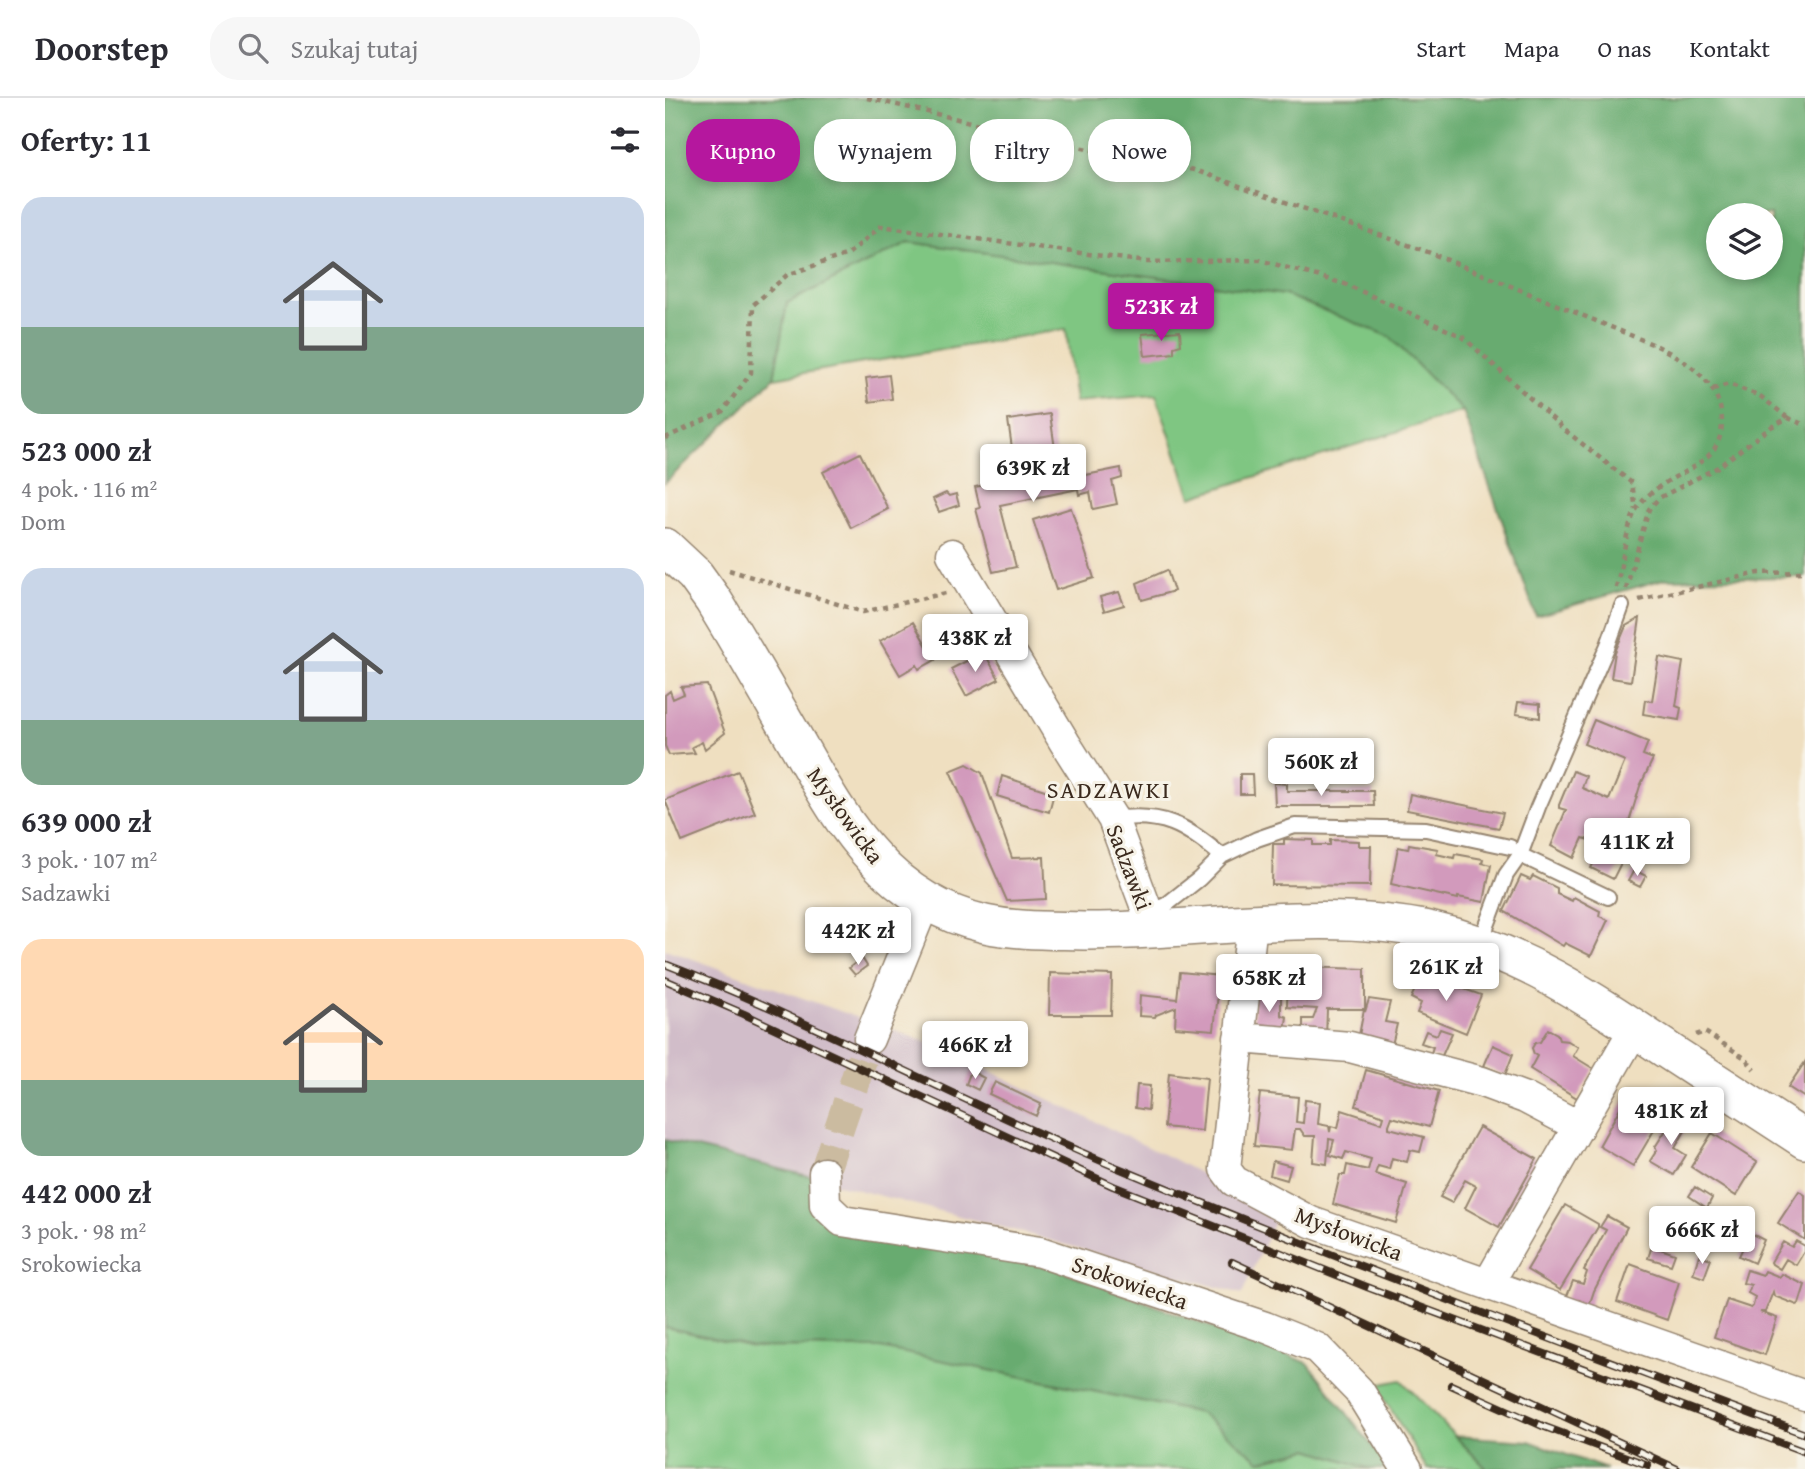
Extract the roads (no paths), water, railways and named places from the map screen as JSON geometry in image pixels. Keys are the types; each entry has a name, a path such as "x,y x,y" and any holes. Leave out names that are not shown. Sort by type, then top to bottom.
{"street":[{"name":"Mysłowicka","path":"665,547 695,575 713,600 846,824 894,878 925,901 975,921 1021,930 1151,921 1340,921 1429,930 1506,953 1550,975 1805,1140"},
{"name":"Sadzawki","path":"953,554 1113,819 1151,921"},
{"path":"869,1039 925,901"},
{"name":"Mysłowicka","path":"1252,923 1225,1168 1234,1181 1311,1222 1805,1396"},
{"path":"1488,1284 1635,1028"},
{"path":"1239,1038 1350,1047 1482,1082 1525,1098 1579,1126"},
{"name":"Srokowiecka","path":"824,1173 825,1205 842,1221 1040,1252 1265,1327 1317,1348 1359,1391 1407,1469"}],"lane":[{"path":"1480,944 1515,851 1538,807 1608,645 1616,603"},
{"path":"1113,819 1137,816 1177,824 1194,832 1222,856"},
{"path":"1151,921 1222,856 1257,839 1295,826 1426,829 1515,851 1608,897"}],"tunnel":[{"path":"824,1173 869,1039"}],"railway":[{"path":"665,964 781,1012 1065,1145 1208,1205 1805,1434"},
{"path":"665,980 744,1014 1113,1186 1367,1287 1805,1452"},
{"path":"1232,1262 1677,1469"},
{"path":"1451,1385 1545,1427 1648,1465"}],"district":[{"name":"SADZAWKI","path":"1109,789"}]}
